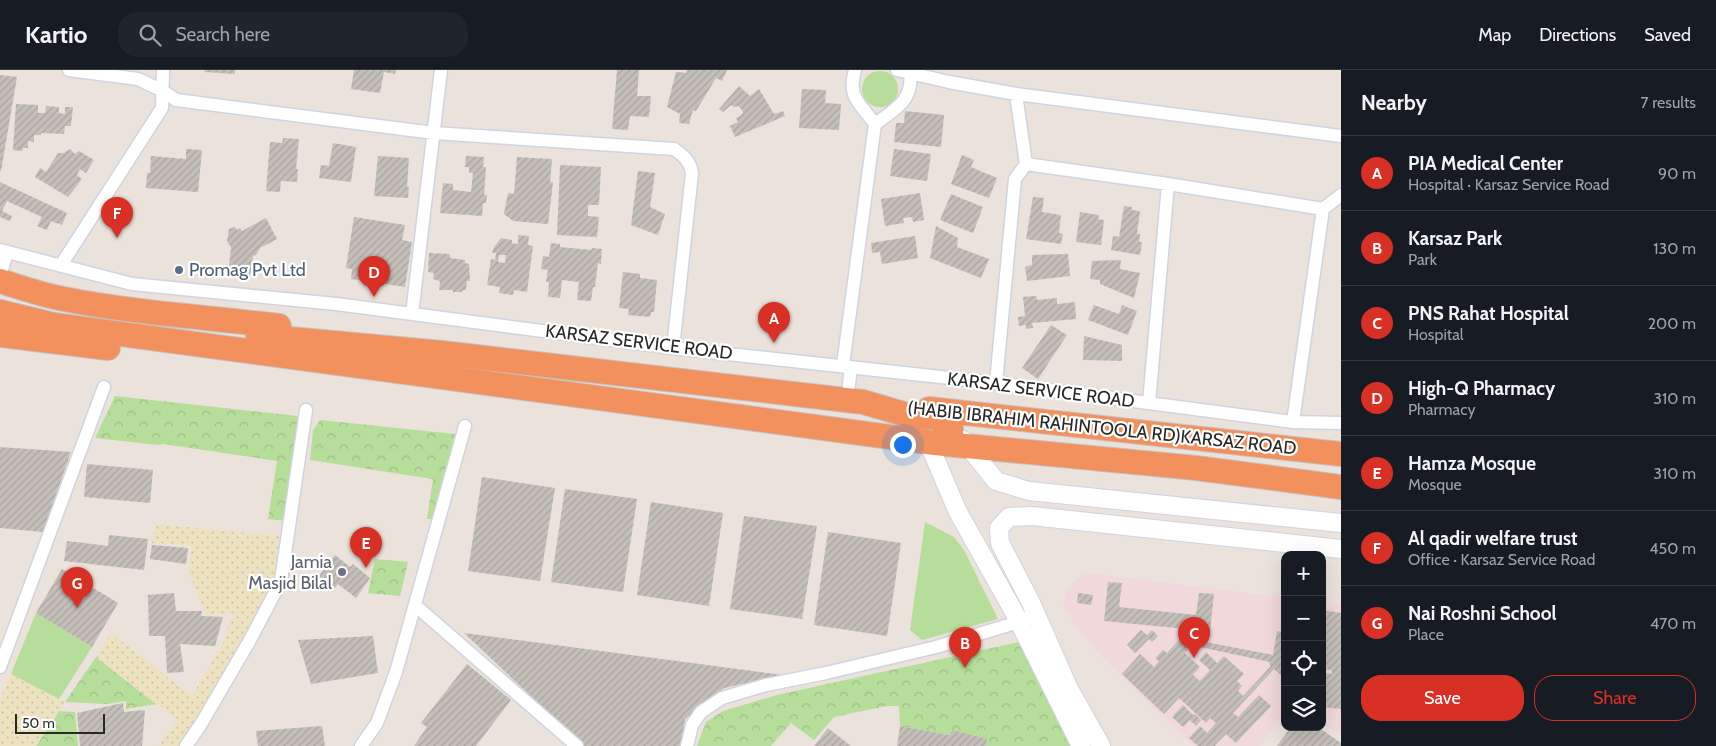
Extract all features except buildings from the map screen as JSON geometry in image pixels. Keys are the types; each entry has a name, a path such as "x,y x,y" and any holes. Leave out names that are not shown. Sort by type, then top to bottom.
{"highway":[{"path":"0,281 56,297 135,311 282,326 398,341 442,353"},
{"path":"0,300 50,310 215,332 442,353 855,401 911,416 940,418 952,427 951,434 932,443"},
{"path":"0,312 54,325 932,443 1196,468 1341,487"},
{"path":"2,335 56,343 306,369 417,375"},
{"name":"(HABIB IBRAHIM RAHINTOOLA RD)KARSAZ ROAD","path":"855,401 1341,454"}],"street":[{"path":"69,70 138,79 163,91 176,100 434,134 674,150 684,155 690,164 692,173 673,348"},
{"path":"61,265 162,108 163,70"},
{"path":"412,314 441,70"},
{"path":"855,70 852,82 853,94 875,124 847,366 855,401"},
{"path":"897,70 910,73 950,76 1016,94 1341,136"},
{"path":"875,124 901,104 908,95 912,82 910,73"},
{"path":"996,383 1015,179 1026,164 1016,94"},
{"path":"1026,164 1323,209"},
{"path":"1149,403 1168,184"},
{"path":"1293,422 1323,209 1341,195"},
{"path":"0,277 3,251"},
{"name":"KARSAZ SERVICE ROAD","path":"3,251 132,284 336,304 673,348 996,383 1293,422 1341,423"},
{"path":"0,667 104,387"},
{"path":"186,746 250,640 282,581 306,410"},
{"path":"361,746 377,723 396,672 465,426"},
{"path":"952,427 996,481 1029,491 1341,523"},
{"path":"932,443 958,512 1019,622 1081,746"},
{"path":"1101,746 1068,687 1035,613 1000,543 998,528 1009,517 1032,516 1341,549"},
{"path":"416,606 577,746"},
{"path":"687,746 692,725 701,712 722,698 936,647 1019,622 1035,613"}],"shaded area":[{"path":"1085,574 1096,574 1281,597 1281,719 1259,746 1193,746 1084,637 1063,604 1073,582"},
{"path":"1326,603 1341,605 1341,735 1326,726"}],"green space":[{"path":"880,71 887,72 893,76 897,82 897,96 893,102 887,106 880,107 873,106 867,102 863,96 862,89 863,82 867,76 873,72"},
{"path":"115,396 298,416 286,521 268,519 277,461 163,444 95,438"},
{"path":"320,420 455,434 434,519 427,519 433,479 310,460 313,430"},
{"path":"925,522 954,537 964,550 998,619 922,640 910,630"},
{"path":"375,559 408,562 400,596 368,593"},
{"path":"36,613 92,647 59,699 11,674"},
{"path":"1019,642 1071,746 986,746 987,739 953,730 949,735 900,726 899,706 887,706 834,717 814,740 791,723 771,746 697,746 706,722 723,711 777,695"},
{"path":"96,657 156,704 126,709 126,701 107,704 65,702"},
{"path":"59,711 75,712 78,746 36,746"}],"sand":[{"path":"155,524 280,536 276,577 244,642 181,746 159,746 177,720 96,657 111,633 192,696 223,643 233,613 206,615 188,571 192,546 152,543"},
{"path":"11,674 65,702 36,746 0,746 0,699"}],"place":[{"name":"Al qadir welfare trust","path":"117,238"},
{"name":"Promag Pvt Ltd","path":"179,270"},
{"name":"High-Q Pharmacy","path":"374,297"},
{"name":"PIA Medical Center","path":"774,343"},
{"name":"Hamza Mosque","path":"366,568"},
{"name":"Jamia Masjid Bilal","path":"342,572"},
{"name":"Nai Roshni School","path":"77,608"},
{"name":"PNS Rahat Hospital","path":"1194,658"},
{"name":"Karsaz Park","path":"965,668"}]}
